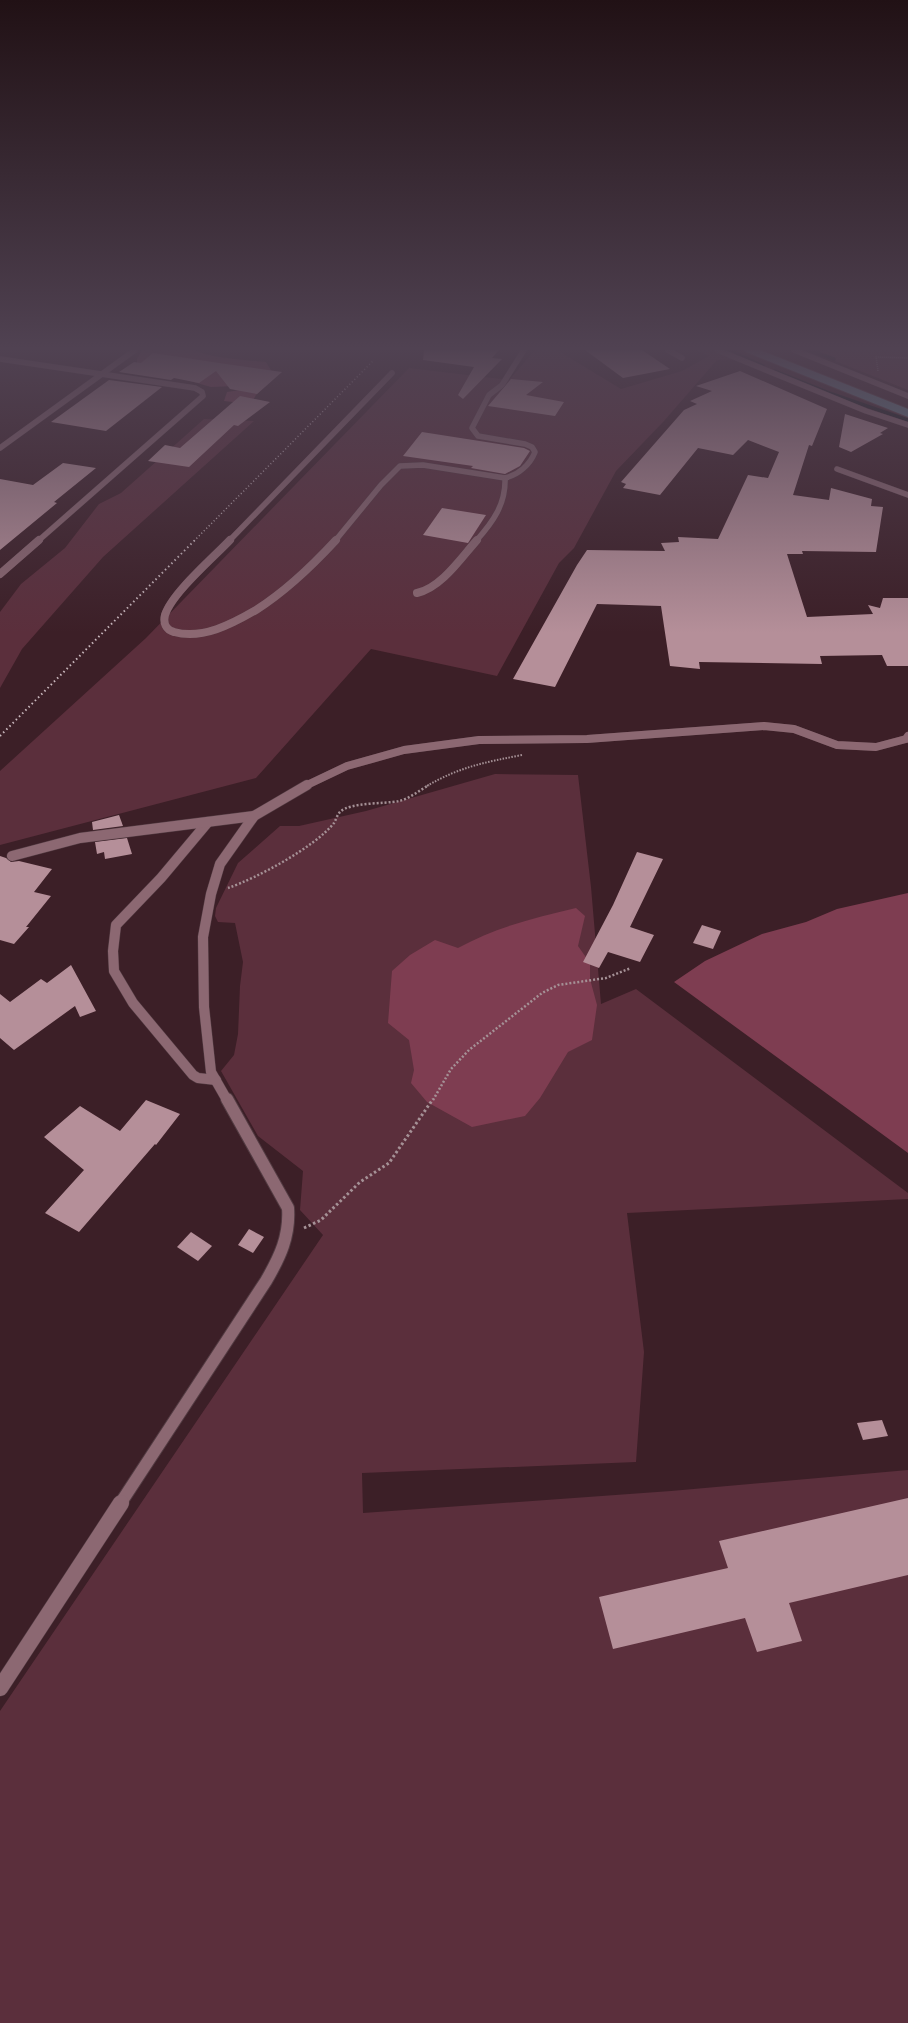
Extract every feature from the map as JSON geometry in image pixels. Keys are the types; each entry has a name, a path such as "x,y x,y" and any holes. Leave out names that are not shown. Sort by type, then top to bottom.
{"lane":[{"path":"0,574 148,444"},
{"path":"323,444 176,597 166,612 165,624 168,630 180,634 195,634 232,622 261,608 285,589 340,536 386,479 400,466 423,464 505,478 513,477 534,457 535,452 532,447 526,444"},
{"path":"837,469 908,495"},
{"path":"417,593 433,587 447,575 488,527 505,494 505,478"},
{"path":"12,856 80,838 254,816 305,786 346,766 404,750 479,740 587,739 764,726 794,730 837,745 876,747 906,739 908,736"},
{"path":"0,1688 275,1268 283,1251 287,1236 289,1218 288,1208 211,1072 204,1007 203,937 211,894 220,864 254,816"},
{"path":"208,822 161,878 116,924 113,951 114,971 133,1003 193,1075 198,1078 216,1080"}],"path":[{"path":"211,894 243,883 286,860 334,823 340,812 351,807 400,801 421,791 444,776 469,766 525,754 543,740"},
{"path":"287,1236 321,1220 360,1182 389,1163 402,1142 426,1112 451,1069 469,1050 542,993 558,985 606,978 631,968"}],"shaded area":[{"path":"176,444 228,444 103,557 22,649 0,688 0,612 21,584 65,548 99,504 121,493"},
{"path":"335,444 642,444 616,471 574,548 559,563 497,676 371,649 256,778 0,845 0,771 146,638"},
{"path":"495,774 578,775 591,887 601,1004 636,989 908,1193 908,1199 627,1213 644,1352 636,1462 362,1473 363,1513 671,1491 908,1470 908,2023 0,2023 0,1711 323,1235 300,1210 303,1171 258,1136 221,1071 234,1055 238,1034 240,986 243,962 235,923 218,922 215,916 216,908 238,863 280,826 299,826 366,811"},
{"path":"908,893 908,1153 674,982 705,961 762,934 806,922 837,909"},
{"path":"576,908 585,916 578,946 590,963 590,979 597,1005 592,1040 568,1052 540,1098 525,1116 472,1127 427,1102 411,1083 414,1070 409,1040 388,1023 392,971 410,955 435,940 458,948 501,929"}],"building":[{"path":"184,444 213,444 189,467 148,461 165,445 180,448"},
{"path":"412,444 501,444 524,448 530,451 520,466 505,474 471,468 473,466 403,456"},
{"path":"654,444 744,444 733,455 698,448 660,495 623,488 626,484 621,482"},
{"path":"759,444 813,444 812,446 809,445 793,495 829,500 831,488 872,499 871,506 883,507 876,552 802,551 803,554 787,554 807,617 873,614 868,605 880,608 883,598 908,598 908,666 887,666 882,655 820,656 822,664 699,662 700,669 670,666 661,606 597,604 555,687 513,679 577,565 587,550 665,551 661,543 679,542 678,537 718,539 748,475 768,478 779,452"},
{"path":"839,444 864,444 851,452 839,447"},
{"path":"63,463 96,468 54,502 57,503 0,550 0,479 33,485"},
{"path":"442,508 486,515 468,543 423,535"},
{"path":"119,815 123,826 93,830 92,822"},
{"path":"127,838 132,854 105,859 104,852 97,854 95,842"},
{"path":"637,852 663,859 630,927 654,935 640,962 608,952 599,968 583,962 613,905"},
{"path":"0,856 11,862 19,861 52,869 34,892 51,896 26,927 29,927 14,944 0,940"},
{"path":"702,925 721,931 713,949 693,943"},
{"path":"71,965 96,1011 80,1017 75,1006 14,1050 0,1038 0,994 10,1002 41,979 47,983"},
{"path":"146,1100 180,1114 156,1145 155,1144 79,1232 45,1213 84,1170 44,1137 80,1106 120,1131"},
{"path":"249,1229 264,1237 253,1253 238,1245"},
{"path":"191,1232 212,1246 198,1261 177,1247"},
{"path":"882,1420 888,1436 863,1440 857,1423"},
{"path":"908,1498 908,1575 789,1603 802,1641 757,1652 745,1618 613,1649 599,1597 728,1568 719,1541"}],"railway":[{"path":"194,541 290,444"},
{"path":"0,736 195,540"}]}
